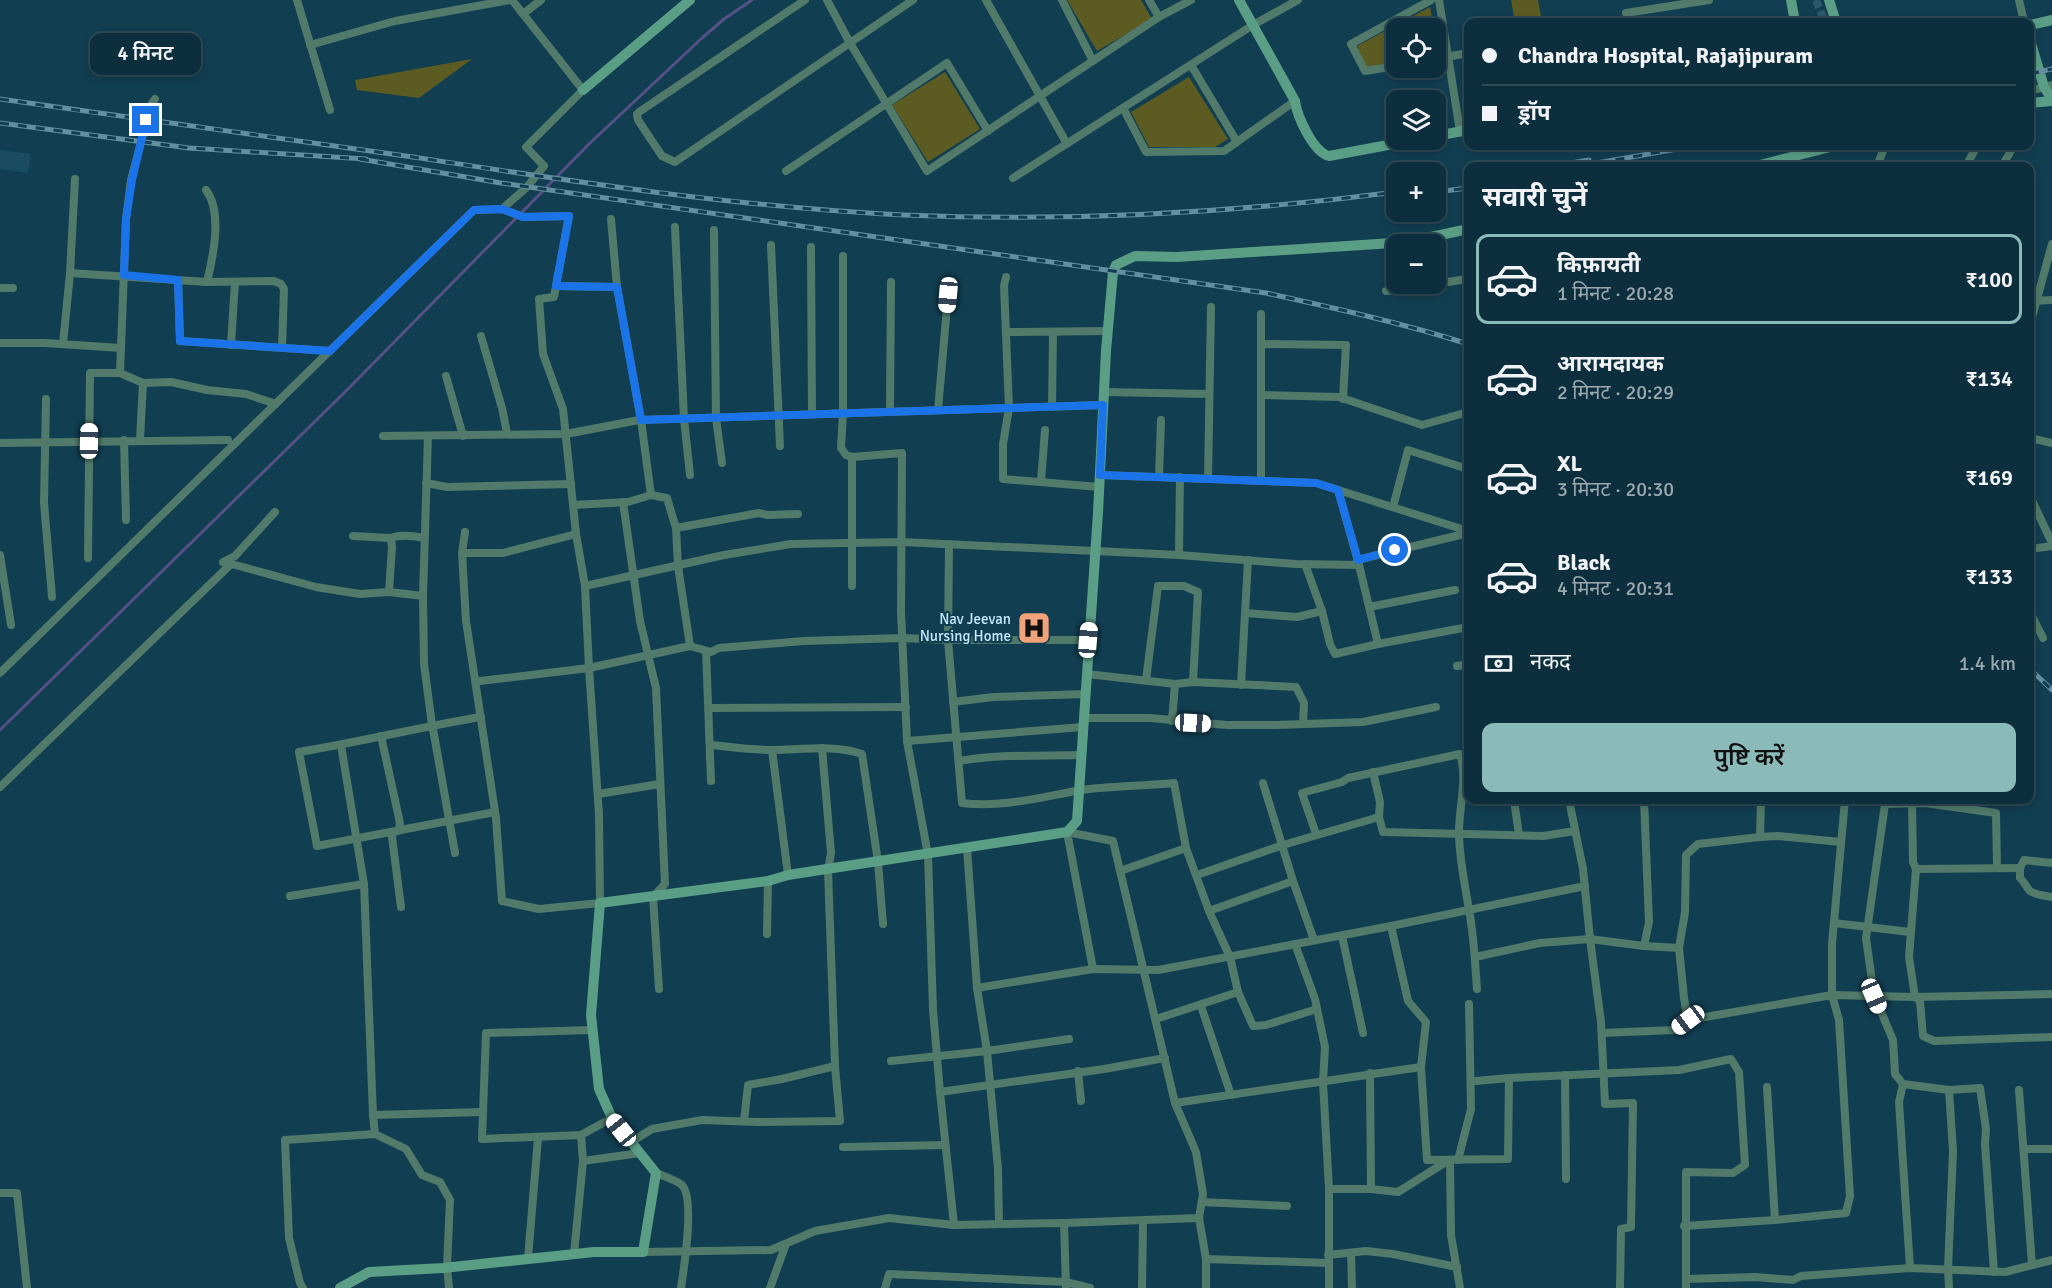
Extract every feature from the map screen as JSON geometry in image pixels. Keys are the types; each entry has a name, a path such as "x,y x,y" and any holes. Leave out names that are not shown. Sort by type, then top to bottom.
{"street":[{"path":"297,0 330,110"},
{"path":"310,45 395,21 511,0 583,90"},
{"path":"523,14 541,0"},
{"path":"502,209 527,187 544,166 526,147 583,90 690,0"},
{"path":"805,0 637,114 638,120 662,156 675,162 913,0"},
{"path":"827,0 850,43 927,171 1159,17 1191,0"},
{"path":"986,0 1067,144"},
{"path":"1062,0 1093,61"},
{"path":"1149,0 1159,17"},
{"path":"1239,0 1295,101 1298,118 1324,155 1386,145"},
{"path":"1013,178 1253,25 1298,0"},
{"path":"1398,18 1431,0"},
{"path":"1439,0 1464,130 1446,134"},
{"path":"1626,13 1662,4 1709,0"},
{"path":"1791,0 1794,18"},
{"path":"1829,0 1835,18"},
{"path":"2019,0 2023,18"},
{"path":"2034,24 2052,20"},
{"path":"1386,25 1351,44 1365,71 1386,68"},
{"path":"2034,50 2052,100 2034,103"},
{"path":"1446,57 1464,54"},
{"path":"786,171 947,63 988,131"},
{"path":"1191,65 1237,142"},
{"path":"120,373 126,219 146,112 155,99"},
{"path":"1123,108 1146,152 1224,151 1295,101"},
{"path":"1772,162 1818,150"},
{"path":"63,344 70,273 75,179"},
{"path":"206,190 214,215 213,255 207,282"},
{"path":"0,673 474,210 502,209 523,217 569,216 554,297 539,299 543,354 563,409 576,534 585,586 598,794 600,903 591,1015 592,1030 599,1089 612,1118 656,1173 681,1185 688,1196 686,1251 681,1288"},
{"path":"611,219 617,287 641,420 651,495"},
{"path":"675,227 684,419 690,476"},
{"path":"714,230 716,418 722,463"},
{"path":"1067,832 1077,820 1108,331 1113,272 1116,265 1135,256 1177,256 1408,242 1464,230"},
{"path":"2034,298 2052,244"},
{"path":"771,245 780,446"},
{"path":"811,247 812,414"},
{"path":"843,256 841,448 852,457 902,453 903,638 907,741 928,855 937,1057 954,1225"},
{"path":"70,273 207,282 274,281 284,289 282,348"},
{"path":"1006,277 1004,286 1009,408 1003,444 1003,479 1099,488"},
{"path":"178,280 180,341 330,351"},
{"path":"1446,282 1464,280"},
{"path":"231,345 235,282"},
{"path":"890,411 891,282"},
{"path":"556,286 617,287"},
{"path":"0,288 13,288"},
{"path":"938,410 948,295"},
{"path":"2034,301 2052,300"},
{"path":"1208,479 1211,308"},
{"path":"1261,481 1262,314"},
{"path":"1006,332 1108,331"},
{"path":"1052,407 1053,332"},
{"path":"481,336 502,408 507,434"},
{"path":"0,343 120,348"},
{"path":"1261,344 1346,345 1343,399"},
{"path":"88,558 90,373 120,373 143,383 171,382 207,390 246,394 276,404"},
{"path":"446,376 463,436"},
{"path":"140,440 143,383"},
{"path":"1104,392 1209,394"},
{"path":"1261,395 1343,399 1422,425 1464,413"},
{"path":"46,399 44,503 52,597"},
{"path":"383,436 566,434 641,420 1103,405"},
{"path":"1159,477 1161,420"},
{"path":"1041,481 1045,430"},
{"path":"428,436 424,538 424,664 455,853"},
{"path":"2034,439 2052,443"},
{"path":"124,440 126,520"},
{"path":"0,443 228,440"},
{"path":"1393,507 1408,450 1464,468"},
{"path":"852,457 852,586"},
{"path":"1100,475 1316,483 1464,531"},
{"path":"1179,555 1180,477"},
{"path":"426,483 447,487 571,484"},
{"path":"1338,490 1378,644"},
{"path":"573,504 628,502 651,495 667,498 676,528 678,566 690,646"},
{"path":"623,502 640,621 656,688 665,884 653,897 659,989"},
{"path":"2034,505 2052,544 2034,548"},
{"path":"223,562 235,556 275,512"},
{"path":"676,528 759,513 767,515 798,513"},
{"path":"465,532 462,553 466,621 495,812 502,901 539,909 653,897 768,881 788,875 1067,832 1113,841 1175,1103 1196,1152 1203,1194 1199,1218 1206,1260 1206,1288"},
{"path":"585,586 724,555 791,544 902,542 1179,555 1305,564 1358,562 1464,533"},
{"path":"462,553 502,553 576,534"},
{"path":"353,536 424,538"},
{"path":"389,592 391,538"},
{"path":"949,544 948,640 962,802 981,805 997,804 1079,791 1174,783 1186,848 1209,911 1230,957 1238,992 1253,1026 1266,1025 1317,1009"},
{"path":"0,555 11,625"},
{"path":"1241,685 1248,560"},
{"path":"223,562 316,587 360,594 389,592 423,596"},
{"path":"0,787 50,736 231,564 223,562"},
{"path":"1305,564 1335,654 1464,628"},
{"path":"1146,680 1158,586 1184,586 1198,592 1193,682"},
{"path":"1369,607 1455,590"},
{"path":"1245,613 1297,617 1322,611"},
{"path":"2034,620 2043,638"},
{"path":"480,681 589,668 690,646 706,651 803,641 903,638 1088,640"},
{"path":"706,651 711,781"},
{"path":"1457,666 1464,665"},
{"path":"1087,674 1175,684 1193,682 1296,687 1304,703 1303,724"},
{"path":"1172,720 1175,684"},
{"path":"953,702 993,697 1086,694"},
{"path":"907,741 956,738 1084,722 1150,718 1227,725 1363,722 1436,706"},
{"path":"709,708 906,707"},
{"path":"481,717 299,752 317,846 495,812"},
{"path":"381,736 400,823 399,830 392,837 401,907"},
{"path":"341,745 364,884 375,1134"},
{"path":"711,745 772,750 822,748 862,754 878,862 883,924"},
{"path":"631,1142 652,1129 702,1120 757,1122 840,1120 835,1066 828,870 831,853 822,748"},
{"path":"772,750 788,875"},
{"path":"1316,834 1302,793 1342,782 1348,778 1460,754 1464,767 1459,834 1477,989"},
{"path":"958,761 990,756 1082,755"},
{"path":"1373,772 1380,802 1379,817 1383,832 1543,836 1575,831"},
{"path":"1263,783 1314,940"},
{"path":"598,794 660,784"},
{"path":"1515,804 1519,835"},
{"path":"1571,804 1585,886 1602,1033 1605,1104 1633,1103 1631,1227 1622,1229 1620,1288"},
{"path":"1644,804 1649,922 1644,946"},
{"path":"1760,837 1761,804"},
{"path":"1684,1226 1846,1213 1850,1196 1839,1020 1832,995 1834,923 1845,804"},
{"path":"1994,1272 1986,1130 1980,1088 1949,1090 1903,1084 1895,1074 1893,1040 1874,996 1866,938 1886,804 1912,804 1913,862 1916,869 1909,957 1915,997 1920,1001 1923,1036 1934,1041 2052,1037"},
{"path":"1956,804 1996,813 1997,867"},
{"path":"1197,875 1316,834 1379,817"},
{"path":"1067,832 1093,969"},
{"path":"1688,1020 1679,948 1685,912 1686,855 1698,844 1760,837 1778,836 1841,842"},
{"path":"967,848 977,988 987,1052 998,1169 999,1224"},
{"path":"1120,871 1186,848"},
{"path":"2052,863 2024,860 2020,868 2020,878 2024,880 2029,890 2052,897"},
{"path":"1916,869 2020,868"},
{"path":"767,934 768,881"},
{"path":"1209,911 1293,881"},
{"path":"290,896 364,884"},
{"path":"977,988 1093,969 1158,969 1230,957 1585,886"},
{"path":"1834,923 1910,932"},
{"path":"1390,926 1408,1001 1426,1022 1421,1067 1427,1160 1508,1159 1509,1078"},
{"path":"1342,936 1363,1033"},
{"path":"1475,957 1540,943 1590,939 1679,948"},
{"path":"1295,944 1316,999 1325,1047 1323,1082 1329,1189 1329,1288"},
{"path":"1602,1033 1675,1030 1688,1020 1832,995 1915,997 2052,994 2052,989"},
{"path":"1156,1019 1238,992"},
{"path":"1460,1288 1451,1235 1454,1160 1471,1109 1469,1004"},
{"path":"1201,1006 1231,1095"},
{"path":"592,1030 486,1033 482,1139 581,1135 612,1118"},
{"path":"891,1061 987,1052 1069,1039"},
{"path":"940,1092 1165,1058"},
{"path":"1476,1081 1680,1070 1731,1059 1739,1072 1745,1165 1733,1173 1686,1172 1684,1226 1686,1284 1755,1277 1793,1284 1801,1276 1910,1268 2005,1272 2052,1260"},
{"path":"744,1121 748,1085 835,1066"},
{"path":"1175,1103 1421,1067"},
{"path":"1078,1071 1081,1101"},
{"path":"1370,1073 1371,1189"},
{"path":"1565,1075 1566,1179"},
{"path":"1903,1084 1899,1102 1910,1268"},
{"path":"1767,1087 1775,1220"},
{"path":"1949,1090 1953,1151 1949,1288"},
{"path":"2019,1090 2032,1265"},
{"path":"373,1115 483,1112"},
{"path":"303,1288 289,1238 285,1140 375,1134 406,1149 422,1175 440,1182 450,1200 447,1267 449,1288"},
{"path":"574,1254 583,1161 581,1135"},
{"path":"528,1258 538,1138"},
{"path":"843,1147 945,1145"},
{"path":"2024,1149 2052,1149"},
{"path":"583,1161 640,1153"},
{"path":"1329,1189 1371,1189 1398,1192 1454,1160"},
{"path":"643,1252 656,1173"},
{"path":"0,1192 17,1193 27,1288"},
{"path":"1202,1202 1287,1206"},
{"path":"340,1288 369,1272 447,1267 574,1254 771,1250 815,1231 890,1218 954,1225 1143,1222 1199,1218"},
{"path":"1142,1288 1143,1222"},
{"path":"1064,1223 1066,1285"},
{"path":"770,1288 786,1244"},
{"path":"1206,1260 1328,1259 1366,1251 1456,1267"},
{"path":"1351,1253 1352,1288"},
{"path":"885,1288 889,1274 1016,1285 1066,1285 1090,1288"}],"shaded area":[{"path":"1067,0 1141,0 1152,19 1097,51"},
{"path":"1511,0 1538,0 1541,18 1514,18"},
{"path":"1430,7 1432,18 1409,18"},
{"path":"1386,31 1386,64 1366,68 1357,46"},
{"path":"472,59 419,98 357,90 355,80"},
{"path":"945,72 980,129 928,162 892,105"},
{"path":"1189,77 1228,139 1215,147 1149,147 1131,112"},
{"path":"0,150 31,154 28,173 0,169"}],"waterway":[{"path":"0,730 346,391 589,144 702,38 724,19 752,0"}],"tunnel":[{"path":"1816,0 1823,18"}],"railway":[{"path":"2034,73 2052,69"},
{"path":"0,99 596,184 718,200 841,211 965,217 1151,214 1274,205 1386,193"},
{"path":"0,123 189,148 366,159"},
{"path":"1603,162 1671,150"},
{"path":"360,159 501,183 1266,293 1342,310 1464,343"},
{"path":"1577,162 1589,160"},
{"path":"1446,191 1464,188"},
{"path":"2034,673 2052,690"}],"place":[{"name":"Nav Jeevan Nursing Home","path":"1034,628"}],"route":[{"path":"146,120 135,162 126,219 124,275 178,280 180,341 330,351 474,210 502,209 523,217 569,216 556,286 617,287 641,420 1103,405 1100,475 1316,483 1338,490 1358,560 1395,550"}]}
